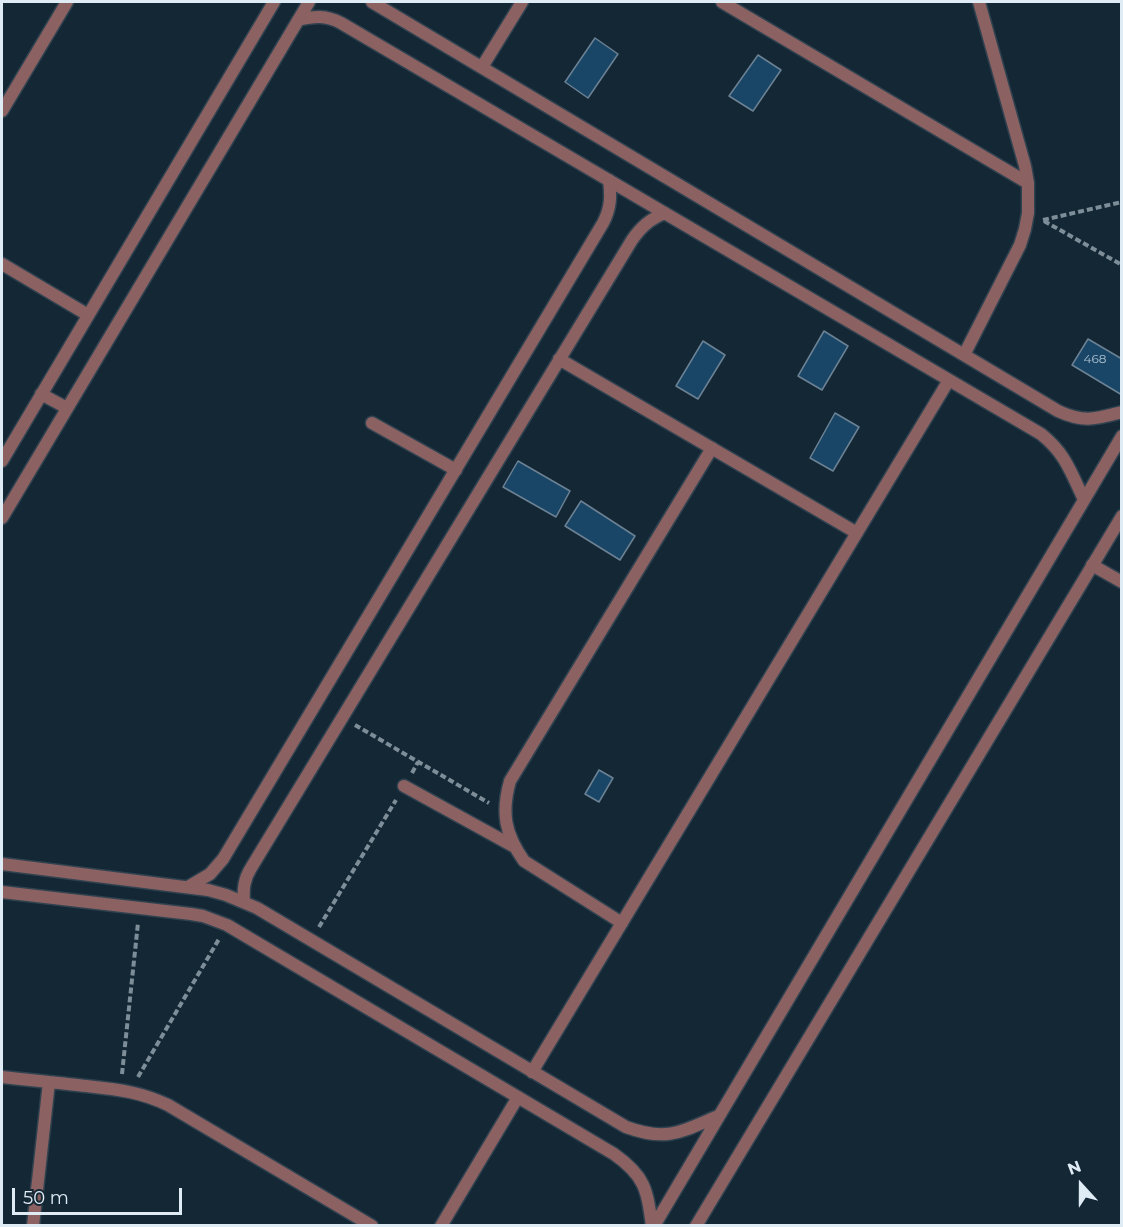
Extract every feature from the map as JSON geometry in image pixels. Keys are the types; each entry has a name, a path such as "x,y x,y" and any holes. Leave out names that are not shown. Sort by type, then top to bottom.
{"street":[{"path":"2,111 67,2"},
{"path":"2,461 274,2"},
{"path":"2,518 309,2"},
{"path":"372,2 1058,411 1072,418 1088,420 1122,412"},
{"path":"482,67 522,2"},
{"path":"722,2 1028,183"},
{"path":"964,355 1020,245 1028,213 1028,183 1025,166 979,2"},
{"path":"298,20 322,16 341,23 1041,434 1061,453 1084,500"},
{"path":"188,887 210,874 223,859 456,470 608,214 611,194 609,180"},
{"path":"244,902 243,890 247,875 638,231 646,223 665,213"},
{"path":"2,264 88,315"},
{"path":"560,359 856,532"},
{"path":"532,1072 949,380"},
{"path":"41,394 67,408"},
{"path":"372,423 456,470"},
{"path":"653,1226 1122,436"},
{"path":"622,923 524,861 513,846 507,830 505,796 510,781 712,448"},
{"path":"696,1226 1122,516"},
{"path":"1092,565 1122,582"},
{"path":"404,786 513,846"},
{"path":"2,864 217,892 244,902 311,940 626,1127 643,1133 661,1135 679,1133 718,1116"},
{"path":"2,892 197,915 227,925 614,1154 629,1165 640,1179 648,1196 653,1226"},
{"path":"2,1077 125,1090 143,1094 168,1105 372,1226"},
{"path":"33,1226 50,1082"},
{"path":"441,1226 518,1097"}],"path":[{"path":"1042,220 1122,202"},
{"path":"1028,213 1122,265"},
{"path":"342,717 505,812"},
{"path":"311,940 418,762"},
{"path":"125,1090 140,908"},
{"path":"125,1090 227,925"}],"building":[{"path":"595,38 618,54 588,98 565,82"},
{"path":"758,55 781,70 753,111 729,96"},
{"path":"824,331 848,346 822,390 798,376"},
{"path":"1088,339 1122,359 1122,395 1072,365"},
{"path":"703,341 725,355 698,399 676,386"},
{"path":"835,413 859,427 833,471 810,458"},
{"path":"518,461 570,491 556,517 503,487"},
{"path":"581,501 635,536 620,560 565,526"},
{"path":"599,770 613,778 599,802 585,794"}]}
